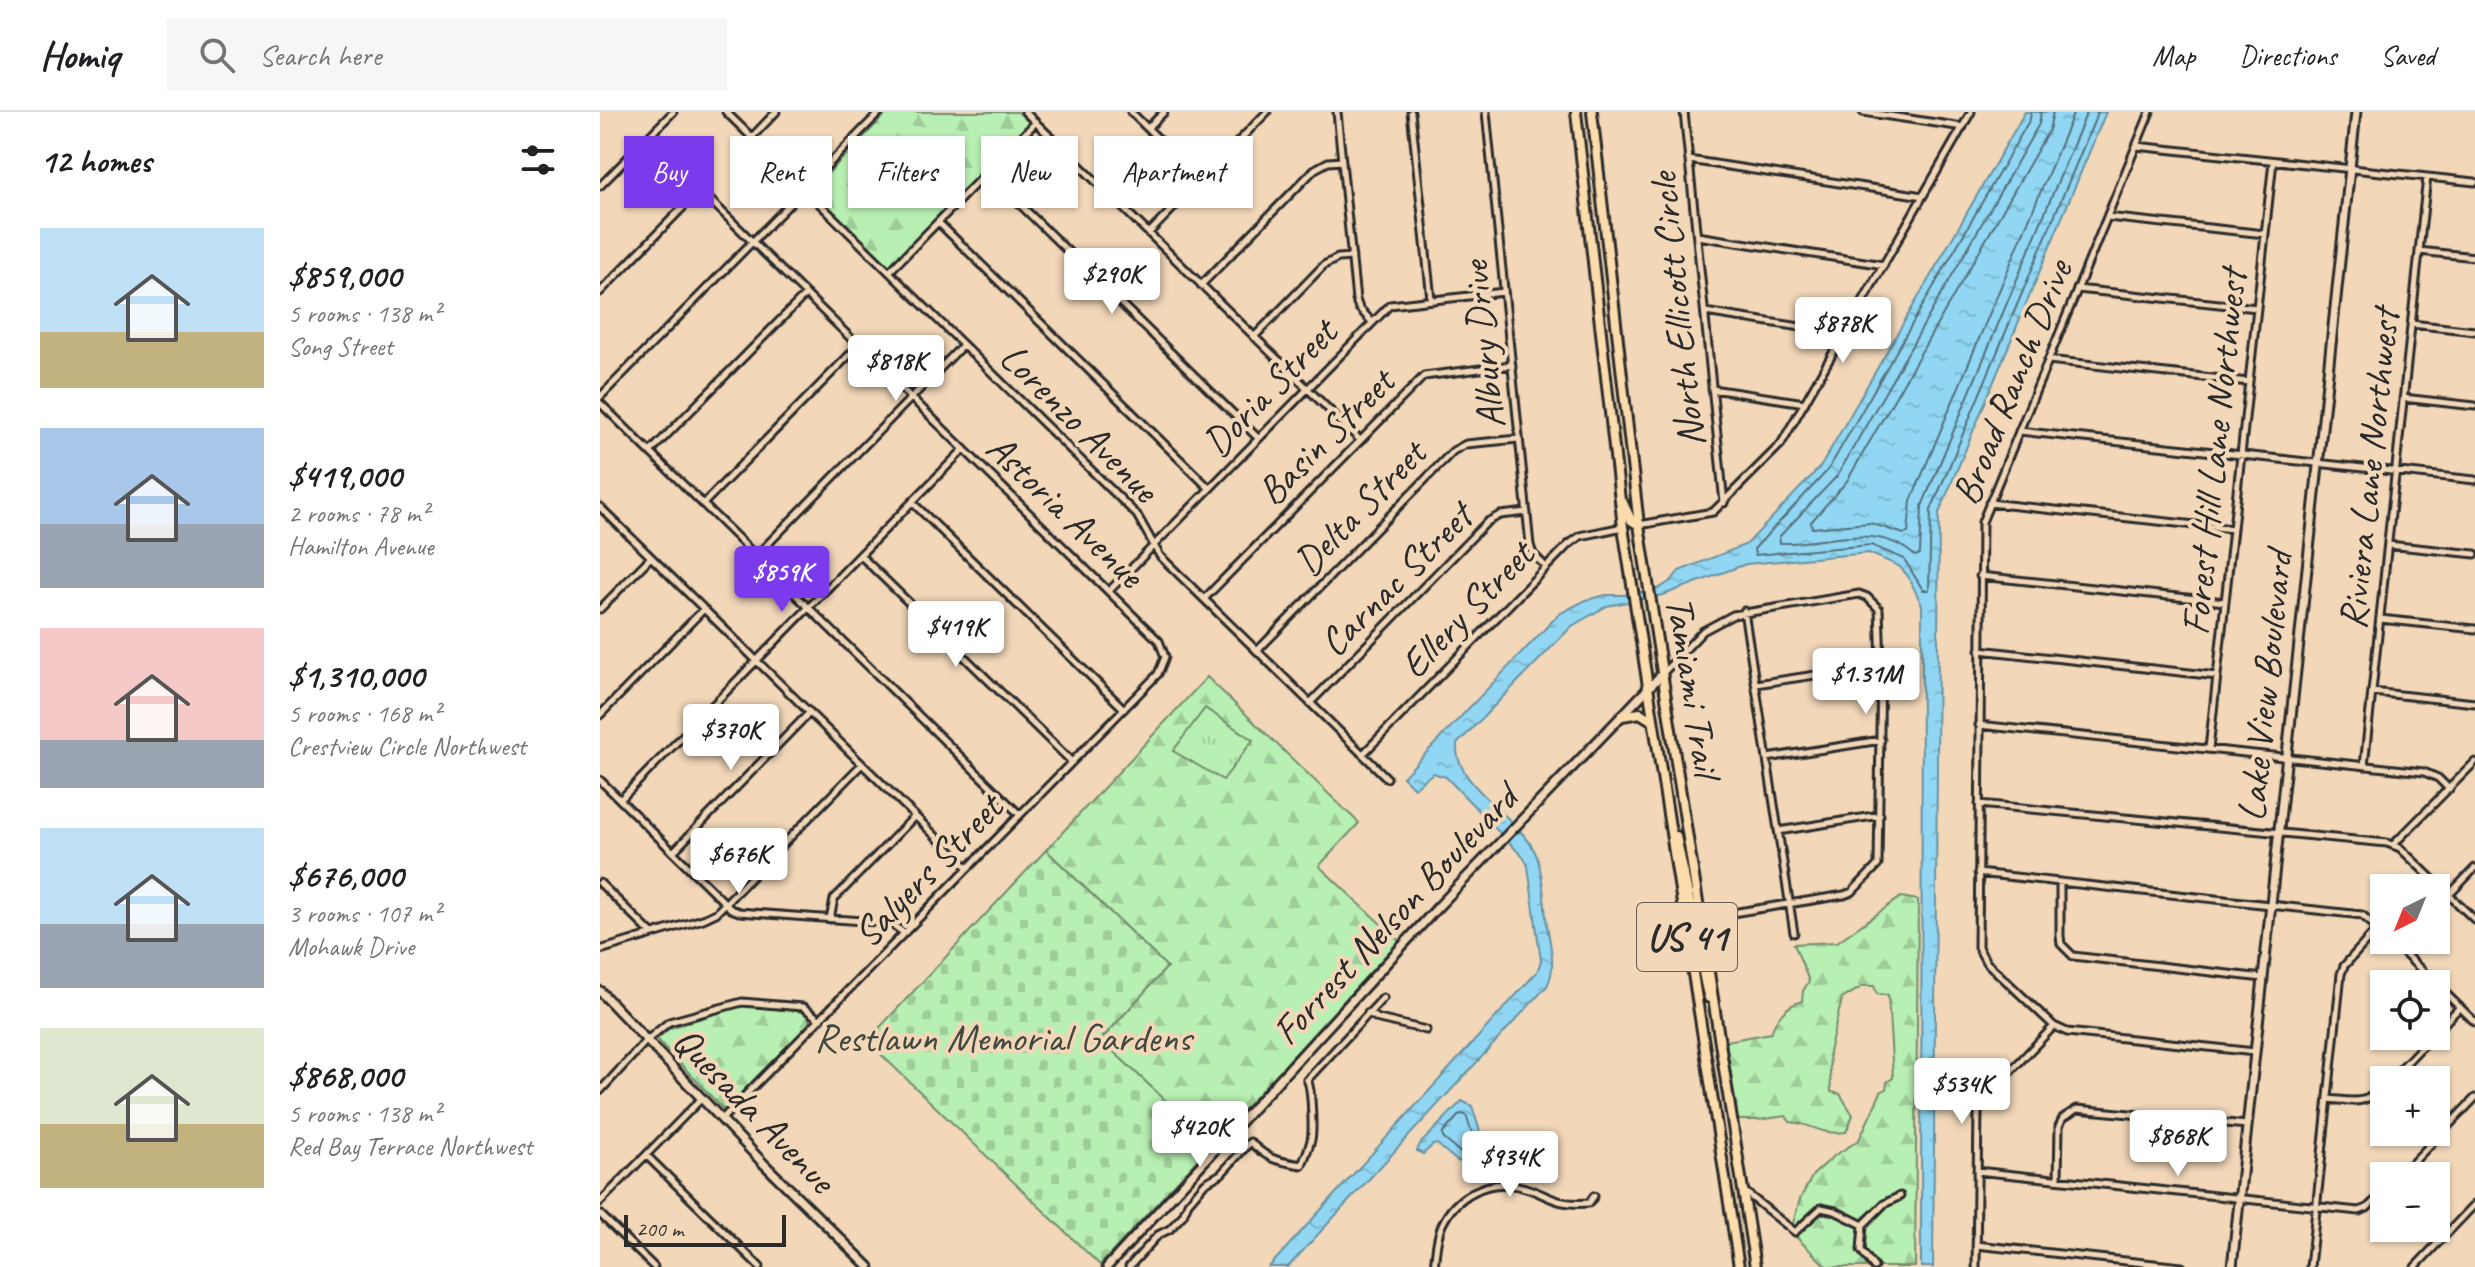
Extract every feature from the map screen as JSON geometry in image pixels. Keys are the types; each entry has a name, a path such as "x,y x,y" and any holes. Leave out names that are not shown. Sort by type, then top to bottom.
{"main road":[{"name":"Tamiami Trail","path":"1576,112 1623,527 1739,1267"},
{"name":"Tamiami Trail","path":"1592,112 1639,525 1755,1267"},
{"path":"1619,495 1628,514 1639,525"},
{"path":"1623,527 1633,534 1643,549"},
{"path":"1622,716 1640,713 1653,721"},
{"path":"1666,805 1683,862 1690,904 1700,919"},
{"path":"1684,916 1694,932 1703,981 1716,1018"}],"street":[{"path":"649,136 673,112"},
{"name":"Lorenzo Avenue","path":"726,112 751,136"},
{"path":"753,136 776,112"},
{"path":"832,161 880,112"},
{"path":"1025,112 1360,440"},
{"path":"1131,112 1156,136"},
{"path":"1148,128 1164,112"},
{"path":"1243,136 1267,112"},
{"path":"1337,112 1356,300 1372,322"},
{"path":"1411,112 1431,299"},
{"name":"Albury Drive","path":"1486,112 1530,545 1533,554 1546,567"},
{"name":"North Ellicott Circle","path":"1684,112 1724,503"},
{"path":"1863,112 1963,127"},
{"path":"1639,525 1705,515 1724,503 1781,444 1971,112"},
{"name":"Broad Ranch Drive","path":"2054,1026 1981,955 1978,947 1982,522 2150,112"},
{"name":"Lake View Boulevard","path":"2232,1267 2356,112"},
{"path":"1022,136 1036,122"},
{"path":"2136,146 2475,182"},
{"path":"1689,160 1923,196"},
{"path":"600,186 624,161"},
{"path":"1201,285 1315,169 1328,162 1342,161"},
{"name":"Forest Hill Lane Northwest","path":"2209,749 2273,161"},
{"name":"Riviera Lane Northwest","path":"2364,766 2427,177"},
{"path":"889,272 981,178"},
{"name":"Astoria Avenue","path":"714,204 1159,641 1165,657"},
{"path":"600,292 682,208"},
{"path":"786,208 600,400 1020,815"},
{"name":"Lorenzo Avenue","path":"824,208 1137,515 1160,556 1387,778"},
{"path":"1024,208 1258,438"},
{"path":"1149,233 1173,208"},
{"path":"2107,217 2265,234"},
{"path":"938,222 1209,488"},
{"path":"1697,236 1884,265"},
{"path":"2419,251 2475,257"},
{"path":"1254,337 1324,265 1338,258 1352,257"},
{"path":"2077,289 2257,308"},
{"name":"Doria Street","path":"1109,591 1390,305 1504,292"},
{"path":"650,452 806,294"},
{"path":"1705,312 1845,334"},
{"path":"2411,324 2475,331"},
{"path":"756,556 963,345"},
{"path":"703,504 858,346"},
{"path":"2048,360 2249,382"},
{"name":"Basin Street","path":"1204,599 1424,376 1512,365"},
{"path":"1712,389 1805,403"},
{"path":"2403,398 2475,406"},
{"path":"2019,431 2475,480"},
{"name":"Delta Street","path":"1257,651 1453,451 1466,444 1519,439"},
{"path":"620,800 964,449"},
{"path":"912,502 1124,709"},
{"path":"1989,503 2233,529"},
{"path":"600,507 968,868"},
{"name":"Carnac Street","path":"1310,703 1487,522 1500,515 1527,512"},
{"name":"Ellery Street","path":"1363,754 1580,536 1623,527"},
{"path":"2388,545 2475,554"},
{"path":"860,555 1072,762"},
{"path":"600,609 651,557"},
{"path":"1980,576 2225,602"},
{"path":"1662,674 1703,631 1744,611 1853,594 1874,602 1881,617 1880,857 1873,872 1852,892 1700,919"},
{"path":"600,715 704,609"},
{"path":"1744,611 1794,933"},
{"path":"2380,619 2475,629"},
{"path":"1980,650 2217,676"},
{"name":"Salyers Street","path":"722,1119 1158,674 1165,657"},
{"path":"1755,685 1881,665"},
{"name":"Forrest Nelson Boulevard","path":"1107,1267 1503,840 1662,674"},
{"path":"2372,692 2475,703"},
{"path":"673,852 810,712"},
{"path":"1979,725 2431,774 2449,789"},
{"path":"1767,758 1881,740"},
{"path":"2394,844 2475,762"},
{"path":"600,950 710,917 862,764"},
{"path":"600,780 726,903 739,912 890,923 904,933"},
{"path":"1979,804 2394,844 2426,874"},
{"path":"1778,831 1880,815"},
{"path":"830,919 834,899 915,816"},
{"path":"2450,894 2475,868"},
{"path":"1978,873 2362,915 2370,922"},
{"path":"2060,882 2061,944 2073,956 2263,978"},
{"path":"600,883 652,934"},
{"path":"2450,896 2475,920"},
{"path":"2310,1267 2341,974 2344,966 2370,937"},
{"path":"2405,954 2421,970"},
{"name":"Quesada Avenue","path":"600,991 869,1267"},
{"path":"2450,997 2475,1022"},
{"path":"1129,1267 1158,1235 1170,1229 1183,1215 1188,1203 1205,1183 1221,1174 1250,1142 1275,1161 1302,1165 1312,1135 1312,1088 1307,1080 1383,998"},
{"path":"600,1091 647,1040 669,1022 742,1002 803,1007 819,1019"},
{"path":"2450,1017 2460,1007"},
{"path":"1368,1013 1379,1019 1426,1030"},
{"path":"1976,1267 1977,1116 1982,1101 2054,1026 2067,1032 2255,1052"},
{"path":"2403,1066 2419,1050"},
{"path":"600,1202 702,1098"},
{"path":"2413,1162 2475,1098"},
{"path":"2328,1099 2363,1102 2370,1099"},
{"path":"2058,1179 2059,1126 2063,1118 2077,1109 2247,1125"},
{"path":"646,1155 760,1267"},
{"path":"1977,1171 2359,1211 2370,1205"},
{"path":"1434,1267 1438,1235 1446,1216 1459,1201 1483,1187 1503,1183 1568,1204 1589,1203 1594,1196"},
{"path":"1743,1191 1795,1232 1821,1208 1835,1211 1863,1225"},
{"path":"1874,1267 1861,1250 1863,1225 1884,1204 1900,1196"},
{"path":"2415,1267 2475,1204"},
{"path":"600,1214 654,1267"},
{"path":"1976,1245 2182,1267"}],"green space":[{"path":"888,112 1018,112 1030,123 1017,136 981,136 981,173 965,190 965,136 865,136"},
{"path":"848,153 848,208 947,208 889,268 828,208 832,208 832,169"},
{"path":"1207,677 1359,823 1319,866 1399,941 1212,1144 1101,1040 1167,967 1046,850","holes":["1205,708 1253,740 1223,780 1173,751"]},
{"path":"1205,708 1253,740 1223,781 1172,751"},
{"name":"Restlawn Memorial Gardens","path":"1046,850 1167,967 1101,1040 1212,1144 1100,1265 867,1041"},
{"path":"1901,897 1918,900 1915,1267 1879,1267 1864,1249 1865,1227 1886,1206 1903,1198 1902,1193 1883,1201 1863,1222 1836,1208 1821,1205 1798,1228 1792,1227 1800,1199 1813,1175 1834,1156 1859,1140 1881,1092 1893,1078 1888,995 1877,994 1874,986 1863,986 1842,999 1829,1052 1831,1092 1840,1094 1853,1115 1846,1132 1824,1131 1790,1122 1786,1116 1738,1120 1726,1041 1771,1033 1782,1014 1802,1001 1809,981 1794,944 1837,942"},
{"path":"740,1006 801,1011 809,1015 809,1024 724,1110 657,1039 670,1028"},
{"path":"1822,1211 1859,1227 1858,1251 1870,1267 1827,1267 1794,1235"}],"water":[{"path":"2025,112 2106,112 1939,513 1933,1267 1921,1267 1922,605 1908,576 1899,566 1869,553 1746,564 1663,595 1607,606 1572,626 1457,744 1459,760 1466,774 1518,829 1537,857 1552,956 1550,979 1547,986 1288,1267 1269,1267 1537,972 1541,961 1528,866 1524,858 1446,777 1433,773 1414,788 1403,777 1559,614 1586,600 1658,589 1679,571 1747,544 1821,466"},
{"path":"1462,1101 1472,1106 1480,1132 1495,1140 1499,1159 1506,1168 1500,1177 1489,1176 1474,1164 1457,1161 1437,1144 1423,1154 1417,1151 1420,1144"}]}
